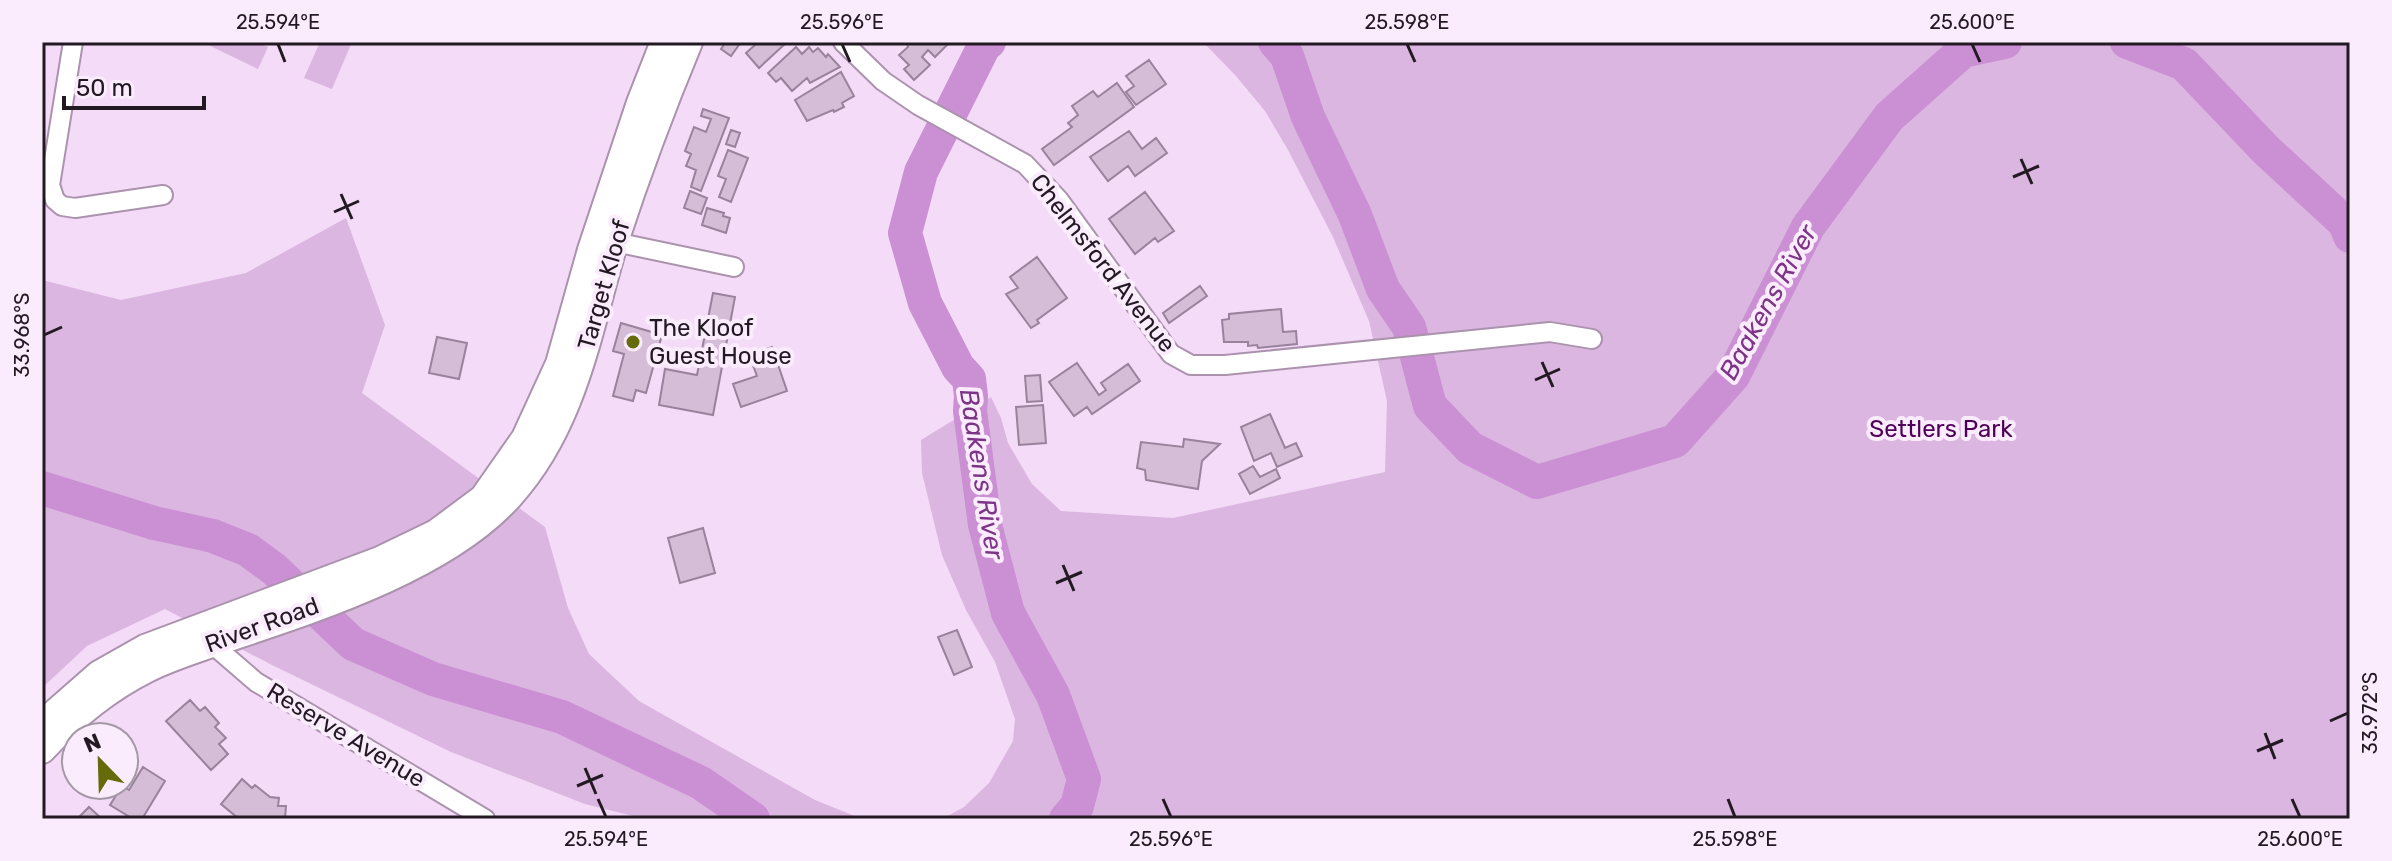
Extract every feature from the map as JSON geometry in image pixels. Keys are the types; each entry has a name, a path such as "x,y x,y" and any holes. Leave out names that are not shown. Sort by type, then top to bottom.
{"main road":[{"name":"Target Kloof","path":"488,506 525,438 559,364 601,221 664,42"},
{"name":"Target Kloof","path":"488,506 510,496 543,453 576,384 615,242 665,99 689,42"},
{"name":"River Road","path":"42,750 73,719 118,686 214,636 380,560 488,506"},
{"name":"River Road","path":"42,724 99,674 157,642 214,636"}],"street":[{"path":"73,42 52,164 51,193 55,200 62,206 75,208 163,195"},
{"name":"Chelmsford Avenue","path":"843,42 883,81 918,105 1025,164 1038,175 1171,354 1191,365 1214,366 1550,332 1592,339"},
{"path":"615,242 734,267"},
{"name":"Reserve Avenue","path":"214,636 256,682 485,819"}],"green space":[{"path":"202,42 257,42 268,47 258,69"},
{"path":"320,42 352,42 332,89 304,78"},
{"name":"Settlers Park","path":"1203,42 2350,42 2350,819 942,819 964,807 989,783 1013,741 1015,719 995,662 966,610 942,555 922,473 921,440 991,397 1008,443 1032,484 1061,511 1173,518 1385,472 1387,401 1369,321 1333,237 1265,111"},
{"path":"346,218 385,325 362,393 545,527 568,608 589,654 639,701 815,800 862,819 645,819 585,804 451,752 165,609 87,646 42,688 42,280 121,300 246,273"}],"building":[{"path":"723,42 741,42 731,56 721,49"},
{"path":"754,42 787,42 759,68 746,53 756,44"},
{"path":"907,42 944,42 947,45 935,57 928,50 922,57 930,65 914,80 904,69 909,65 899,55 908,47"},
{"path":"796,47 802,54 809,47 813,52 818,48 840,67 810,83 807,78 792,91 781,78 776,82 768,73"},
{"path":"1149,60 1166,84 1136,105 1126,92 1134,86 1126,76"},
{"path":"841,72 854,96 842,103 844,107 807,121 795,100"},
{"path":"1117,83 1134,107 1054,165 1042,149 1072,127 1068,123 1078,115 1072,106 1093,91 1098,97"},
{"path":"703,109 729,118 701,191 691,187 696,170 686,166 691,154 685,151 694,127 706,132 711,119 701,116"},
{"path":"731,130 740,133 735,147 726,144"},
{"path":"1129,131 1142,149 1156,138 1167,153 1135,176 1128,166 1108,181 1090,157"},
{"path":"728,150 748,158 731,202 719,197 726,179 718,176"},
{"path":"690,191 707,198 701,214 684,208"},
{"path":"1145,192 1174,231 1158,242 1155,238 1135,254 1109,219"},
{"path":"707,208 730,218 726,233 702,225"},
{"path":"1037,257 1067,298 1031,328 1006,294 1018,288 1010,277"},
{"path":"1200,286 1207,296 1169,323 1163,313"},
{"path":"713,293 735,297 713,415 659,405 665,369 697,375"},
{"path":"1281,309 1283,332 1296,331 1297,344 1258,348 1257,345 1248,346 1248,342 1224,342 1222,320 1229,319 1229,314"},
{"path":"621,323 662,335 646,393 636,390 633,401 613,396 624,354 613,351"},
{"path":"437,337 467,343 459,379 429,373"},
{"path":"772,347 787,391 741,407 733,384 757,376 749,355"},
{"path":"1077,363 1099,395 1106,390 1101,383 1128,364 1140,381 1092,414 1087,407 1074,416 1049,382"},
{"path":"1040,375 1042,401 1027,402 1025,376"},
{"path":"1043,405 1046,443 1019,445 1016,407"},
{"path":"1270,414 1285,448 1296,443 1302,456 1277,467 1271,453 1254,461 1241,427"},
{"path":"1184,439 1220,444 1202,461 1198,489 1146,480 1145,470 1137,468 1141,442 1183,447"},
{"path":"1253,466 1260,477 1276,469 1280,478 1250,494 1239,474"},
{"path":"703,528 715,573 680,583 668,538"},
{"path":"957,630 972,667 954,675 938,637"},
{"path":"190,700 200,711 205,707 219,723 215,727 226,738 219,744 228,754 211,770 166,721"},
{"path":"143,767 165,781 142,819 133,819 110,805 113,801 140,801 140,772"},
{"path":"242,779 252,788 255,785 270,797 279,798 278,806 286,806 285,819 239,819 221,804"},
{"path":"89,807 102,819 77,819"}],"waterway":[{"name":"Baakens River","path":"989,42 984,46 921,172 905,233 925,303 958,367 969,379 970,411 985,525 1008,613 1053,695 1084,779 1077,806 1066,819"},
{"name":"Baakens River","path":"1275,42 1287,56 1308,117 1355,215 1383,289 1409,327 1430,406 1470,448 1537,482 1675,441 1733,376 1808,227 1889,117 1963,51 2005,42"},
{"name":"Baakens River","path":"2127,42 2184,64 2266,150 2345,223 2350,236"},
{"name":"Baakens River","path":"42,488 154,523 213,536 248,550 274,569 353,644 433,679 562,717 701,783 753,819"}],"place":[{"name":"The Kloof Guest House","path":"633,342"}]}
